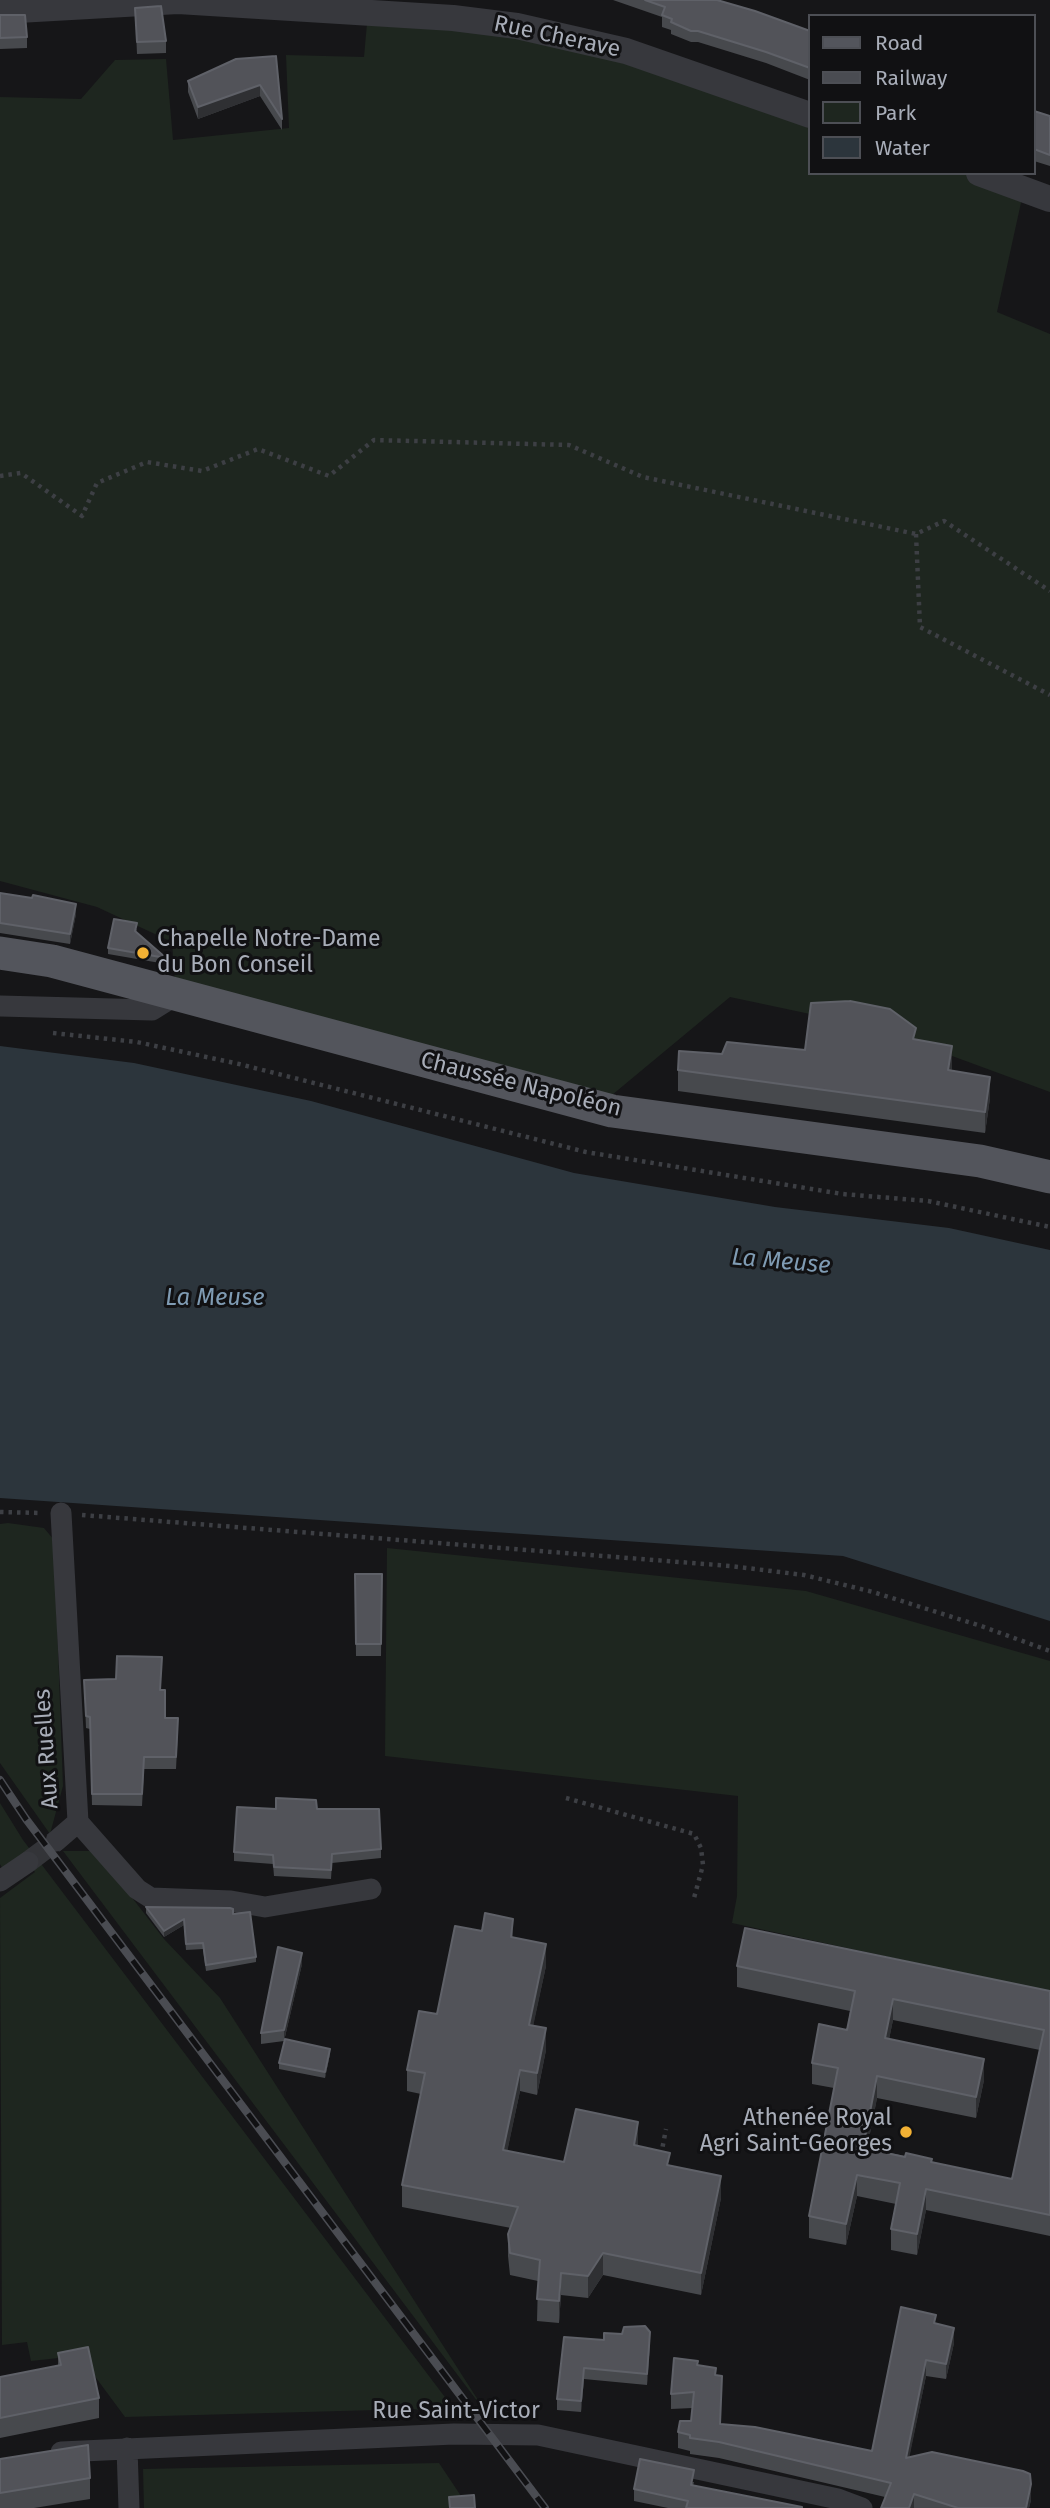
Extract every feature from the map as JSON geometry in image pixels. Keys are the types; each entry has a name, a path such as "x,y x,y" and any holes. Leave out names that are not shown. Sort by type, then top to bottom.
{"main road":[{"name":"Chaussée Napoléon","path":"0,953 52,961 612,1111 980,1161 1050,1177"}],"street":[{"name":"Rue Cherave","path":"0,11 178,1 453,18 517,26 626,51 808,114"},
{"path":"984,175 1050,199"},
{"path":"0,1006 152,1010 176,995"},
{"name":"Aux Ruelles","path":"61,1513 78,1822 137,1889 151,1898 231,1901 265,1907 371,1889"},
{"path":"56,1841 78,1822"},
{"path":"0,1881 28,1862"},
{"name":"Rue Saint-Victor","path":"38,2456 76,2450 454,2434 538,2435 838,2499 862,2508"},
{"path":"127,2448 129,2508"}],"path":[{"path":"0,476 21,473 82,516 97,483 146,461 202,471 258,449 329,476 374,440 569,445 643,477 916,534 944,521 1050,591"},
{"path":"916,534 920,627 1050,695"},
{"path":"46,1032 137,1042 239,1064 586,1152 842,1194 928,1201 1050,1227"},
{"path":"0,1511 61,1513 704,1563 804,1575 885,1596 1050,1651"},
{"path":"566,1798 694,1834 701,1848 703,1865 694,1898"},
{"path":"660,2160 666,2129"}],"green space":[{"path":"368,12 517,26 808,114 808,175 985,175 1024,189 997,312 1050,334 1050,1092 876,1028 730,997 612,1095 175,983 172,942 97,907 0,881 0,97 81,99 115,60 166,59 173,140 289,128 286,55 364,57"},
{"path":"0,1524 44,1528 54,1540 63,1786 50,1834 0,1763"},
{"path":"387,1548 806,1591 1050,1661 1050,1992 732,1923 737,1896 738,1796 385,1756"},
{"path":"0,1803 23,1840 460,2417 413,2409 125,2417 88,2367 86,2355 31,2361 27,2342 2,2345 0,1898 35,1872 23,1855 2,1868"},
{"path":"63,1851 96,1851 164,1939 220,1998 487,2414"},
{"path":"439,2463 469,2508 144,2508 143,2469"}],"water":[{"name":"La Meuse","path":"0,1046 134,1063 311,1101 574,1173 775,1207 949,1228 1050,1250 1050,1621 843,1556 0,1498"}],"building":[{"path":"645,0 717,0 808,30 808,67 766,52 691,31 662,15 665,7"},
{"path":"161,6 166,41 137,42 135,8"},
{"path":"0,15 25,15 27,37 0,38"},
{"path":"276,56 282,119 260,85 198,107 188,81 236,59"},
{"path":"1036,112 1050,116 1050,155 1036,150"},
{"path":"0,893 32,898 33,895 76,904 70,934 0,923"},
{"path":"114,919 137,923 135,931 166,958 108,948"},
{"path":"850,1001 890,1009 916,1028 913,1039 952,1046 948,1070 990,1077 985,1112 678,1070 679,1051 722,1054 727,1042 805,1050 811,1003"},
{"path":"355,1574 382,1574 381,1644 356,1644"},
{"path":"117,1656 162,1657 160,1690 165,1690 165,1718 178,1718 176,1757 144,1757 142,1794 92,1794 90,1717 86,1716 84,1680 116,1679"},
{"path":"276,1798 316,1800 317,1809 379,1809 381,1849 332,1854 331,1870 274,1867 273,1855 234,1852 237,1807 276,1809"},
{"path":"146,1907 230,1908 233,1909 233,1914 250,1912 256,1957 206,1965 203,1943 186,1944 184,1919 164,1931"},
{"path":"485,1913 513,1919 511,1937 546,1944 529,2025 546,2028 537,2073 520,2070 503,2150 564,2162 576,2109 638,2122 634,2145 670,2153 667,2165 721,2176 701,2273 603,2253 588,2276 561,2273 559,2301 537,2299 540,2260 510,2253 508,2234 518,2207 402,2185 425,2073 407,2070 419,2011 437,2014 455,1926 482,1931"},
{"path":"745,1928 1050,1991 1050,2215 926,2189 917,2234 891,2229 900,2183 857,2175 846,2224 809,2216 838,2068 812,2063 819,2024 847,2030 855,1991 737,1966","holes":["893,1999 1044,2030 1012,2179 931,2162 932,2159 906,2153 905,2157 863,2148 877,2076 976,2097 984,2059 885,2038"]},
{"path":"278,1947 302,1953 284,2030 261,2033"},
{"path":"285,2039 330,2049 325,2072 279,2063"},
{"path":"901,2307 936,2315 934,2323 954,2328 946,2364 926,2360 906,2458 932,2452 1023,2471 1030,2474 1031,2484 1026,2508 958,2508 914,2494 909,2508 881,2508 891,2483 719,2442 690,2438 690,2435 678,2432 680,2421 691,2421 694,2392 671,2394 674,2358 698,2361 697,2365 716,2368 715,2375 722,2376 720,2424 755,2427 872,2451"},
{"path":"645,2326 650,2332 647,2374 584,2368 581,2401 557,2399 564,2337 604,2340 604,2333 622,2334 624,2327"},
{"path":"88,2347 99,2398 0,2418 0,2377 61,2365 58,2353"},
{"path":"88,2445 90,2478 0,2493 0,2459"},
{"path":"640,2459 694,2470 691,2485 802,2508 686,2508 688,2501 634,2489"},
{"path":"474,2495 475,2508 450,2508 449,2497"}],"tunnel":[{"path":"28,1862 56,1841"}],"railway":[{"path":"0,1780 26,1819 545,2508"}],"place":[{"name":"Chapelle Notre-Dame du Bon Conseil","path":"143,953"},
{"name":"Athenée Royal Agri Saint-Georges","path":"906,2132"}]}
